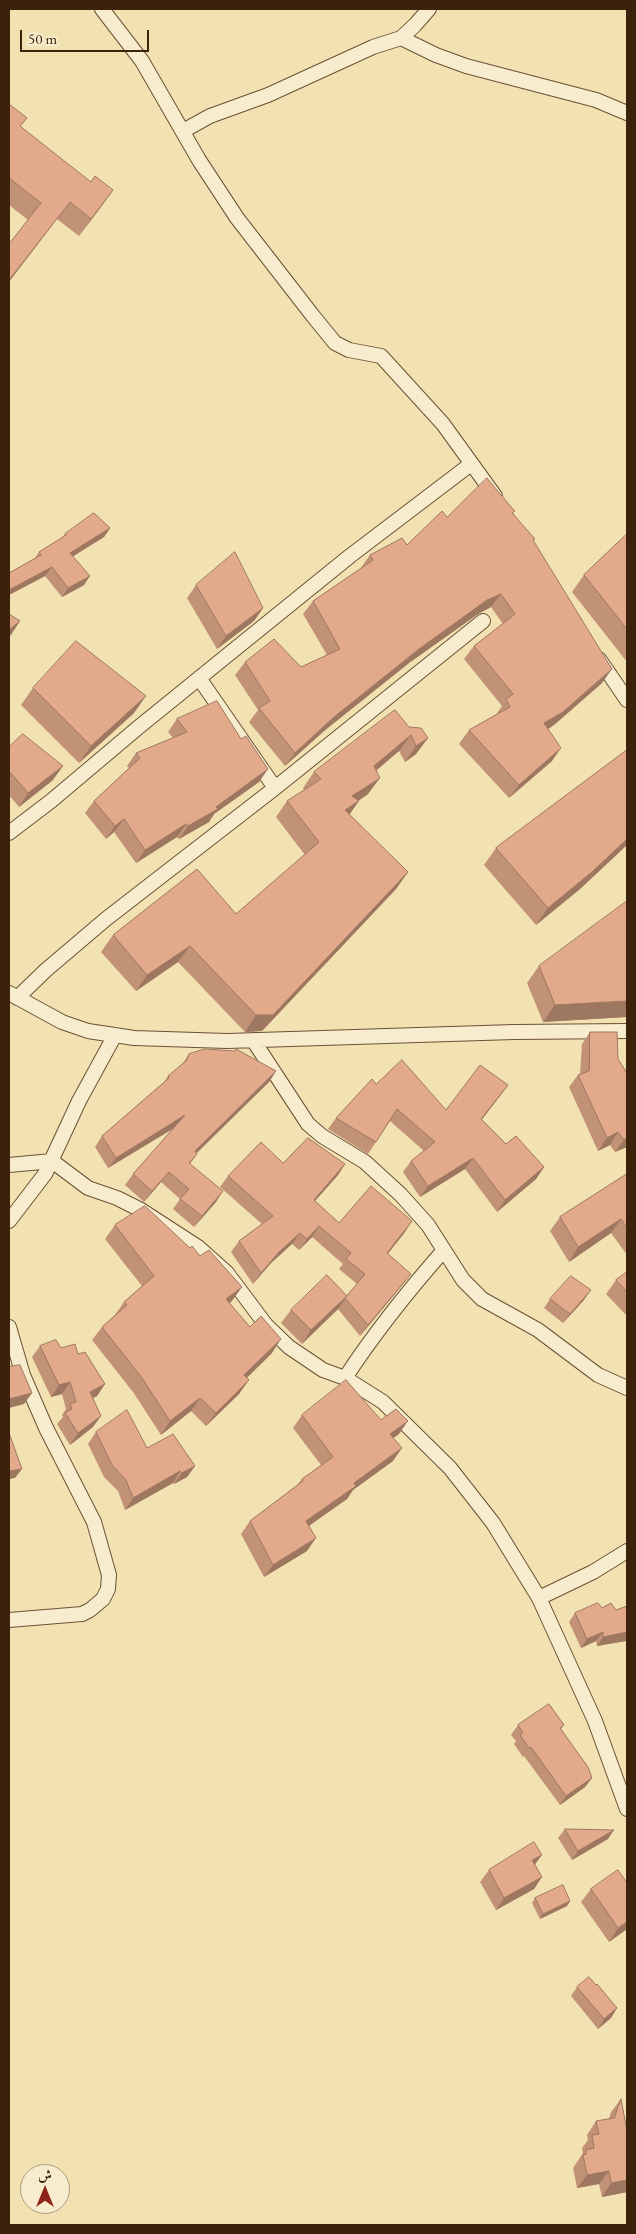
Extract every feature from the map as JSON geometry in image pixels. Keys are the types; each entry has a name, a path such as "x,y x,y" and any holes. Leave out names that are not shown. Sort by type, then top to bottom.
{"street":[{"path":"102,9 142,62 184,131 199,160 237,218 335,343 349,350 381,356 443,424 504,509"},
{"path":"184,131 210,116 268,95 365,51 401,38 416,25 429,9"},
{"path":"401,38 436,56 466,66 596,100 627,113"},
{"path":"9,833 51,801 350,556 471,464"},
{"path":"483,621 275,788 106,919 13,996 62,1022 88,1031 144,1038 253,1040 514,1032 627,1031"},
{"path":"593,648 627,700"},
{"path":"199,678 275,788"},
{"path":"9,1221 33,1192 52,1161 79,1101 115,1035"},
{"path":"253,1040 308,1124 322,1136 365,1162 401,1195 428,1224 463,1280 482,1299 538,1330 598,1374 627,1388"},
{"path":"9,1165 52,1161 88,1188 117,1198 142,1210 198,1247 227,1274 266,1325 289,1348 323,1370 344,1378 383,1402 450,1468 493,1523 539,1598 595,1721 627,1809"},
{"path":"344,1378 372,1336 444,1250"},
{"path":"9,1327 23,1375 46,1428 94,1522 109,1580 103,1599 82,1614 9,1620"},
{"path":"539,1598 593,1572 627,1551"}],"building":[{"path":"9,104 27,118 20,126 91,182 95,176 113,190 91,219 70,202 9,280 9,244 41,203 9,178"},
{"path":"487,478 515,511 512,513 535,539 533,540 612,669 563,712 544,723 561,748 519,785 469,730 510,707 506,699 513,694 474,646 515,614 501,594 487,600 419,649 334,717 295,753 259,708 270,701 245,662 274,639 301,667 340,649 313,601 373,560 370,555 402,538 407,545 442,511 447,517"},
{"path":"94,513 110,528 70,553 90,576 68,588 52,567 9,590 9,573 41,555 39,552 66,535"},
{"path":"627,534 627,629 584,575"},
{"path":"235,552 263,608 226,636 196,585"},
{"path":"9,614 20,621 9,630"},
{"path":"76,641 146,696 91,746 33,688"},
{"path":"217,701 241,739 246,736 268,769 216,807 218,809 188,826 186,824 145,850 124,819 115,826 94,801 140,758 136,753 187,732 177,719"},
{"path":"395,710 409,727 421,728 428,738 416,746 411,735 374,766 380,778 352,796 359,801 345,810 408,872 273,1015 256,1015 190,946 147,975 113,935 197,869 236,914 319,842 287,801 321,779 314,772"},
{"path":"23,734 63,766 28,793 9,771 9,747"},
{"path":"627,750 627,839 592,872 548,908 496,848"},
{"path":"627,901 627,1001 555,1005 539,966"},
{"path":"590,1032 617,1032 618,1059 627,1073 627,1138 624,1140 618,1132 607,1138 578,1075 589,1071"},
{"path":"205,1049 235,1051 236,1049 276,1071 195,1151 197,1154 189,1163 223,1191 202,1216 180,1199 189,1189 169,1172 152,1191 133,1174 185,1115 116,1158 102,1136 169,1078 168,1076 187,1060 189,1054"},
{"path":"402,1060 446,1110 480,1065 508,1085 481,1119 506,1144 516,1136 544,1167 505,1200 473,1158 428,1186 411,1161 435,1142 397,1109 376,1142 336,1118 372,1079 376,1084"},
{"path":"308,1138 345,1164 314,1200 339,1223 371,1186 412,1221 387,1253 411,1274 368,1325 345,1298 365,1274 346,1259 351,1253 319,1226 307,1239 300,1233 279,1252 261,1273 239,1241 273,1216 228,1176 261,1142 283,1163"},
{"path":"627,1174 627,1228 621,1219 578,1247 560,1217"},
{"path":"145,1206 190,1248 192,1246 200,1256 209,1250 242,1287 226,1299 250,1327 261,1316 281,1339 244,1375 249,1380 216,1413 200,1398 170,1421 142,1378 102,1327 127,1305 124,1302 154,1276 115,1225"},
{"path":"627,1272 627,1292 616,1280"},
{"path":"327,1275 347,1296 311,1330 291,1310"},
{"path":"571,1276 591,1290 570,1314 550,1299"},
{"path":"56,1340 61,1348 75,1344 78,1354 85,1352 105,1384 90,1392 101,1416 78,1433 65,1413 72,1409 70,1404 76,1402 70,1382 59,1385 40,1346"},
{"path":"20,1365 32,1393 9,1399 9,1367"},
{"path":"346,1380 381,1420 396,1409 408,1421 390,1434 402,1448 354,1483 356,1486 306,1521 316,1538 273,1565 250,1521 303,1481 302,1479 333,1457 302,1415"},
{"path":"127,1410 147,1448 173,1434 195,1466 182,1473 180,1471 133,1498 126,1480 112,1465 96,1432"},
{"path":"9,1433 22,1469 9,1471"},
{"path":"598,1603 602,1608 611,1603 616,1610 627,1606 627,1632 603,1637 603,1632 587,1639 575,1613"},
{"path":"549,1704 564,1725 560,1728 588,1767 592,1778 566,1796 531,1747 529,1748 520,1735 523,1733 518,1725"},
{"path":"565,1829 614,1830 578,1851"},
{"path":"534,1842 542,1855 532,1860 542,1877 504,1898 489,1870"},
{"path":"618,1870 627,1883 627,1922 618,1928 591,1889"},
{"path":"563,1885 570,1901 543,1914 535,1898"},
{"path":"589,1977 617,2008 604,2019 577,1987"},
{"path":"621,2099 627,2131 627,2180 611,2183 609,2171 587,2175 583,2155 586,2154 586,2150 594,2148 592,2135 599,2134 596,2121 614,2118"}]}
